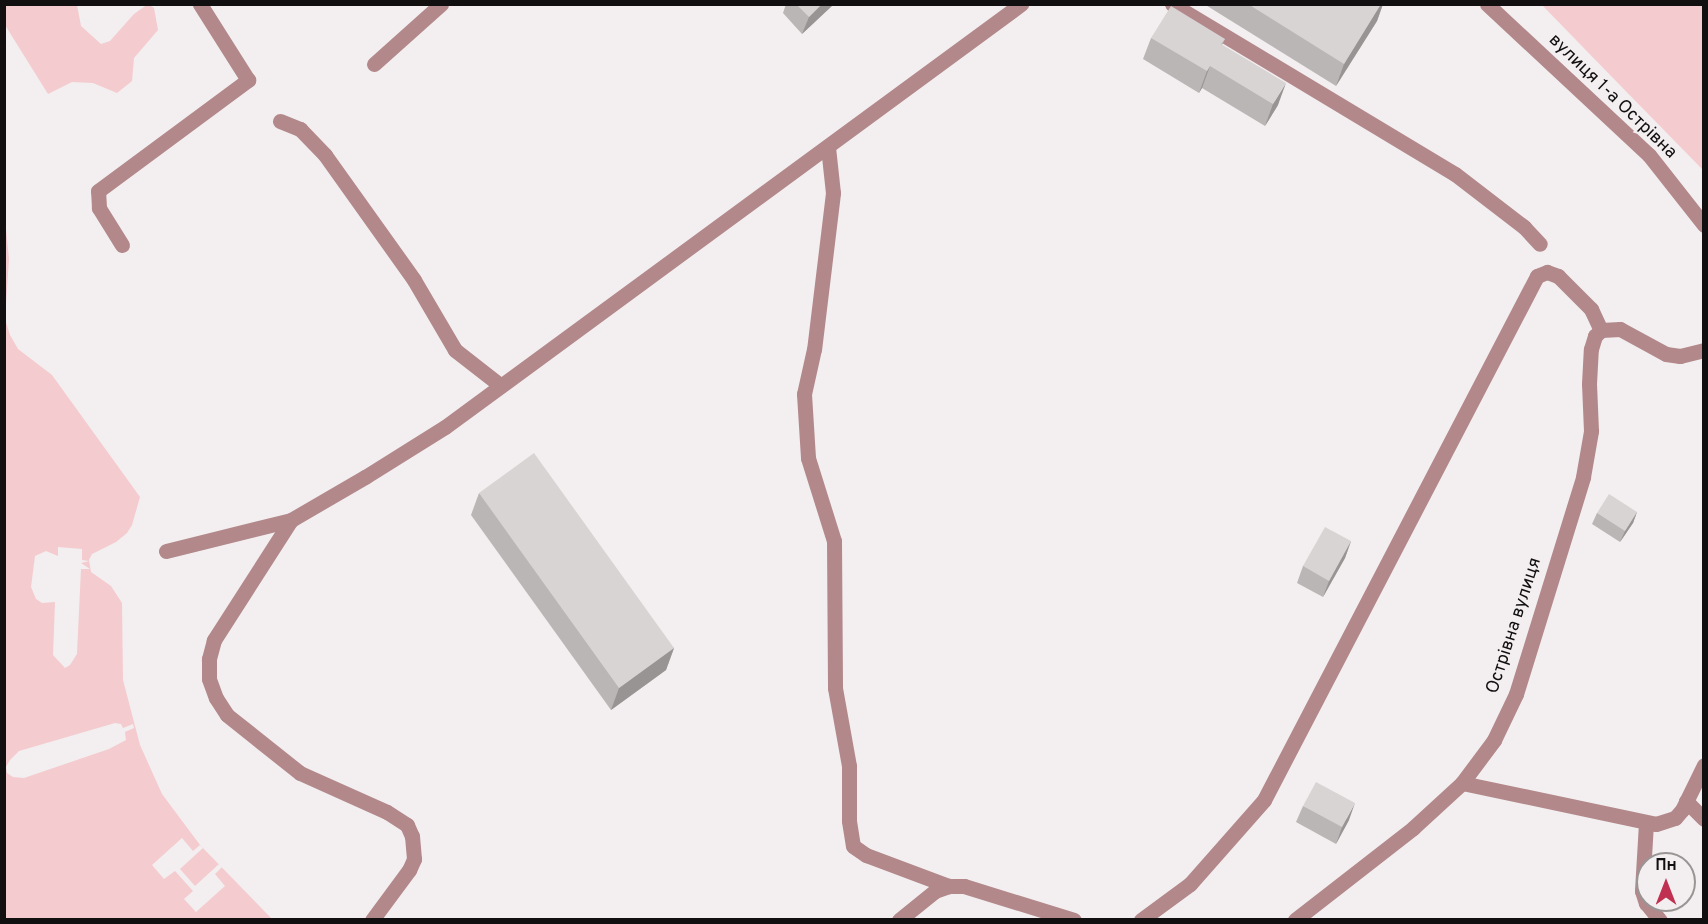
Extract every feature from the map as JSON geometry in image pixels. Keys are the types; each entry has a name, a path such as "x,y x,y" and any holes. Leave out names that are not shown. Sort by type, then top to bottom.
{"street":[{"path":"122,245 99,208 98,191 248,80 200,4"},
{"path":"166,551 291,520 415,446 501,386 1022,4"},
{"path":"1172,4 1455,174 1524,227 1540,244"},
{"name":"вулиця 1-а Острівна","path":"1487,4 1649,154 1704,225"},
{"path":"375,64 434,7"},
{"path":"280,121 300,129 325,155 414,280 455,350 501,386"},
{"path":"828,147 833,193 814,349 804,394 808,458 834,541 835,688 849,766 849,821 853,846 866,855 949,886"},
{"path":"1141,920 1190,885 1264,800 1537,276 1547,273 1558,276 1591,309 1601,330 1620,329 1666,354 1680,356 1704,350"},
{"name":"Острівна вулиця","path":"1295,920 1413,828 1462,783 1494,740 1516,694 1582,477 1591,431 1589,384 1591,349 1595,336 1601,330"},
{"path":"291,520 214,639 209,659 209,679 216,698 227,715 300,773 387,812 407,825 415,848 410,870 372,920"},
{"path":"1462,783 1656,824 1675,818 1704,765"},
{"path":"1686,801 1704,819"},
{"path":"1646,823 1642,891 1646,903 1660,920"},
{"path":"899,920 935,891 949,886 964,886 1074,920"}],"shaded area":[{"path":"148,4 154,8 158,30 134,58 132,81 117,93 93,83 72,82 48,94 5,25 5,5 77,5 81,26 101,44 110,41 134,14"},
{"path":"1542,5 1703,5 1703,170 1613,78"},
{"path":"4,209 9,259 5,319 10,335 18,349 52,375 140,497 132,525 127,533 116,542 92,554 89,560 91,572 111,586 122,603 123,680 140,745 162,794 200,845 272,919 5,919"}],"pier":[{"path":"58,547 82,549 82,560 89,561 81,563 90,569 81,569 77,654 70,665 65,668 53,655 55,602 42,603 36,599 31,587 35,556 46,551 58,556"},
{"path":"115,723 121,724 123,728 133,724 134,728 125,732 126,740 109,749 24,778 13,777 7,773 6,767 19,751"},
{"path":"182,838 193,851 200,845 203,848 180,869 195,886 219,864 222,867 215,874 225,886 196,912 184,899 193,891 175,871 164,879 152,865"}],"building":[{"path":"796,4 822,4 809,17"},
{"path":"1248,4 1381,4 1344,64"},
{"path":"1171,6 1225,39 1221,44 1286,83 1273,104 1210,66 1207,71 1151,38"},
{"path":"534,453 674,648 619,688 479,493"},
{"path":"1609,494 1637,512 1625,531 1597,513"},
{"path":"1325,527 1351,541 1329,581 1303,566"},
{"path":"1316,782 1355,803 1342,827 1303,806"}]}
